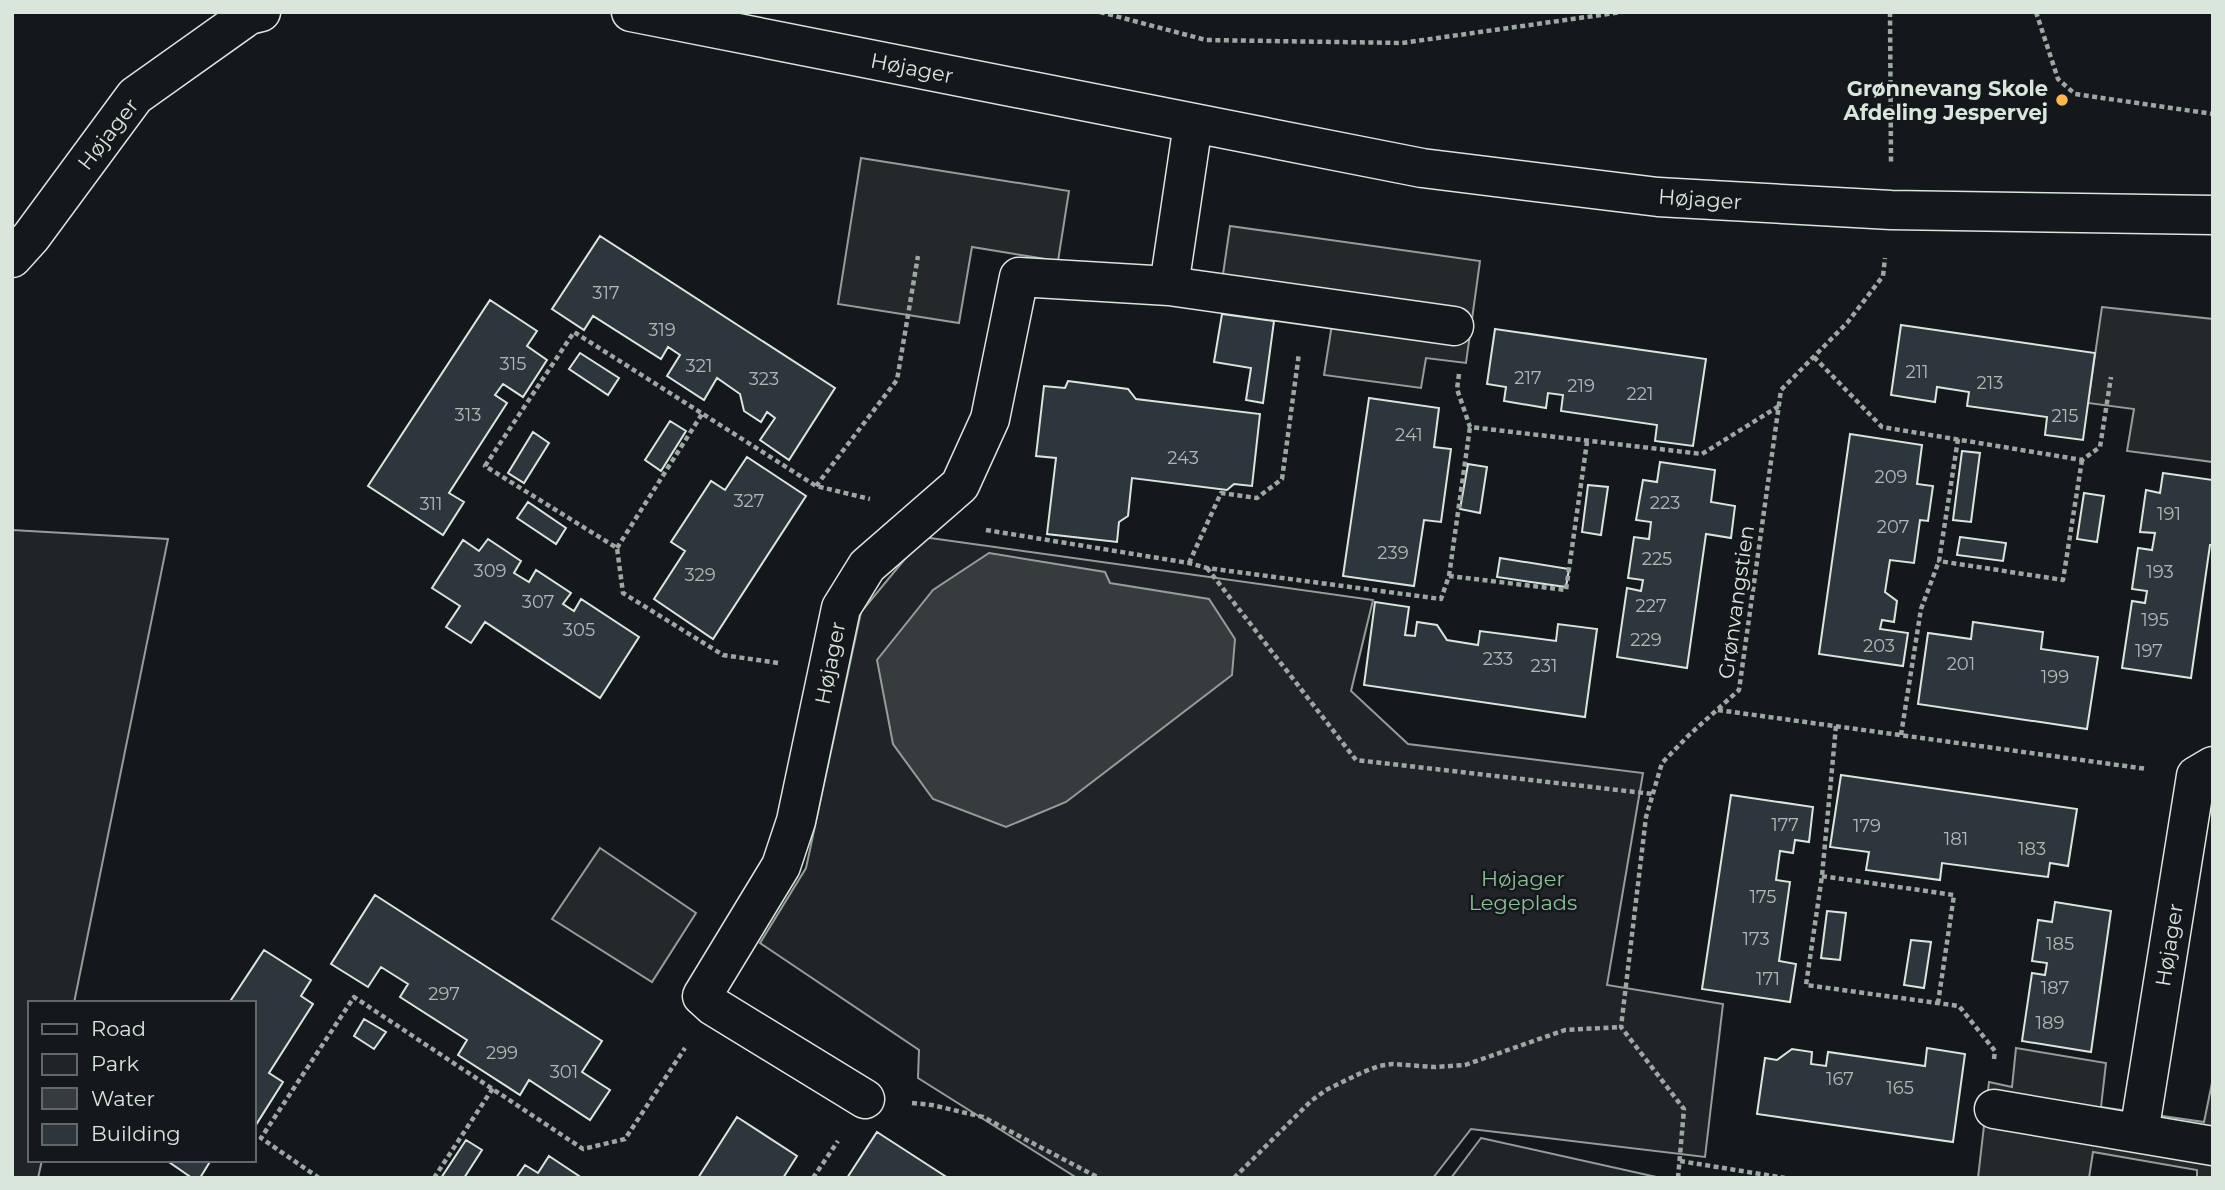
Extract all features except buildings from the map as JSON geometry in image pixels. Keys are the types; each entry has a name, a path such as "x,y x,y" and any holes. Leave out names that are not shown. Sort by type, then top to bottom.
{"street":[{"name":"Højager","path":"12,258 32,237 135,96 249,16 261,12"},
{"name":"Højager","path":"631,12 1422,168 1658,197 1891,210 2213,215"},
{"path":"1169,286 1193,124"},
{"name":"Højager","path":"713,1006 702,996 781,866 796,821 841,608 867,566 960,485 990,419 1020,277 1169,286 1454,326"},
{"name":"Højager","path":"2140,1133 2204,771"},
{"path":"713,1006 865,1100"},
{"path":"1993,1109 2213,1146"}],"path":[{"path":"1100,12 1206,40 1402,43 1622,12"},
{"name":"Grønvangstien","path":"1621,1027 1646,817 1662,763 1740,690 1781,390 1847,324 1883,276 1891,210 1890,12"},
{"path":"2036,12 2058,79 2075,94 2213,114"},
{"path":"816,486 897,380 918,256"},
{"path":"1189,563 1221,493 1256,498 1282,479 1306,306"},
{"path":"617,548 485,466 573,332 816,486 929,512 977,528 1207,568 1441,599 1449,576 1470,427 1457,389 1462,352 1454,326"},
{"path":"1814,357 1882,427 2082,460"},
{"path":"1939,561 2063,580 2082,460 2100,447 2111,377"},
{"path":"1470,427 1702,454 1780,405"},
{"path":"702,414 617,548 623,593 723,655 829,670"},
{"path":"1901,735 1920,609 1939,561 1958,439"},
{"path":"1449,576 1566,590 1587,442"},
{"path":"1207,568 1356,760 1653,794"},
{"path":"1718,710 2204,771"},
{"path":"1836,726 1822,876 1806,985 1959,1006 1995,1052 1993,1109"},
{"path":"1822,876 1954,895 1938,1003"},
{"path":"319,1178 261,1138 354,997 583,1149 625,1139 713,1006"},
{"path":"1234,1178 1311,1101 1326,1090 1363,1072 1391,1064 1435,1067 1465,1065 1565,1030 1621,1027 1684,1110 1678,1178"},
{"path":"434,1178 493,1088"},
{"path":"865,1100 932,1105 983,1117 1099,1178"},
{"path":"1679,1161 1785,1178"}],"green space":[{"path":"12,530 168,539 74,1001 28,1001 28,1162 42,1162 38,1178 12,1178"},
{"name":"Højager Legeplads","path":"923,537 1373,600 1351,691 1408,744 1643,773 1607,985 1723,1004 1705,1157 1471,1129 1433,1178 1077,1178 918,1078 919,1050 760,943 806,868 861,612"},
{"path":"1481,1138 1661,1178 1451,1178"}],"shaded area":[{"path":"861,158 1069,191 1058,261 972,247 959,323 838,304"},
{"path":"1230,226 1480,261 1466,363 1426,358 1421,388 1324,375 1333,318 1219,302"},
{"path":"2102,307 2213,319 2213,462 2127,451 2134,409 2088,403"},
{"path":"600,848 696,913 652,982 552,919"},
{"path":"2016,1048 2106,1063 2101,1107 2204,1122 2213,1078 2213,1178 2197,1178 2197,1170 2093,1152 2089,1178 1978,1178 1989,1082 2012,1087"}],"water":[{"path":"989,553 1105,572 1110,583 1209,599 1235,639 1232,675 1066,802 1006,827 933,799 893,744 877,660 933,590"}],"place":[{"name":"Grønnevang Skole Afdeling Jespervej","path":"2062,100"}]}
